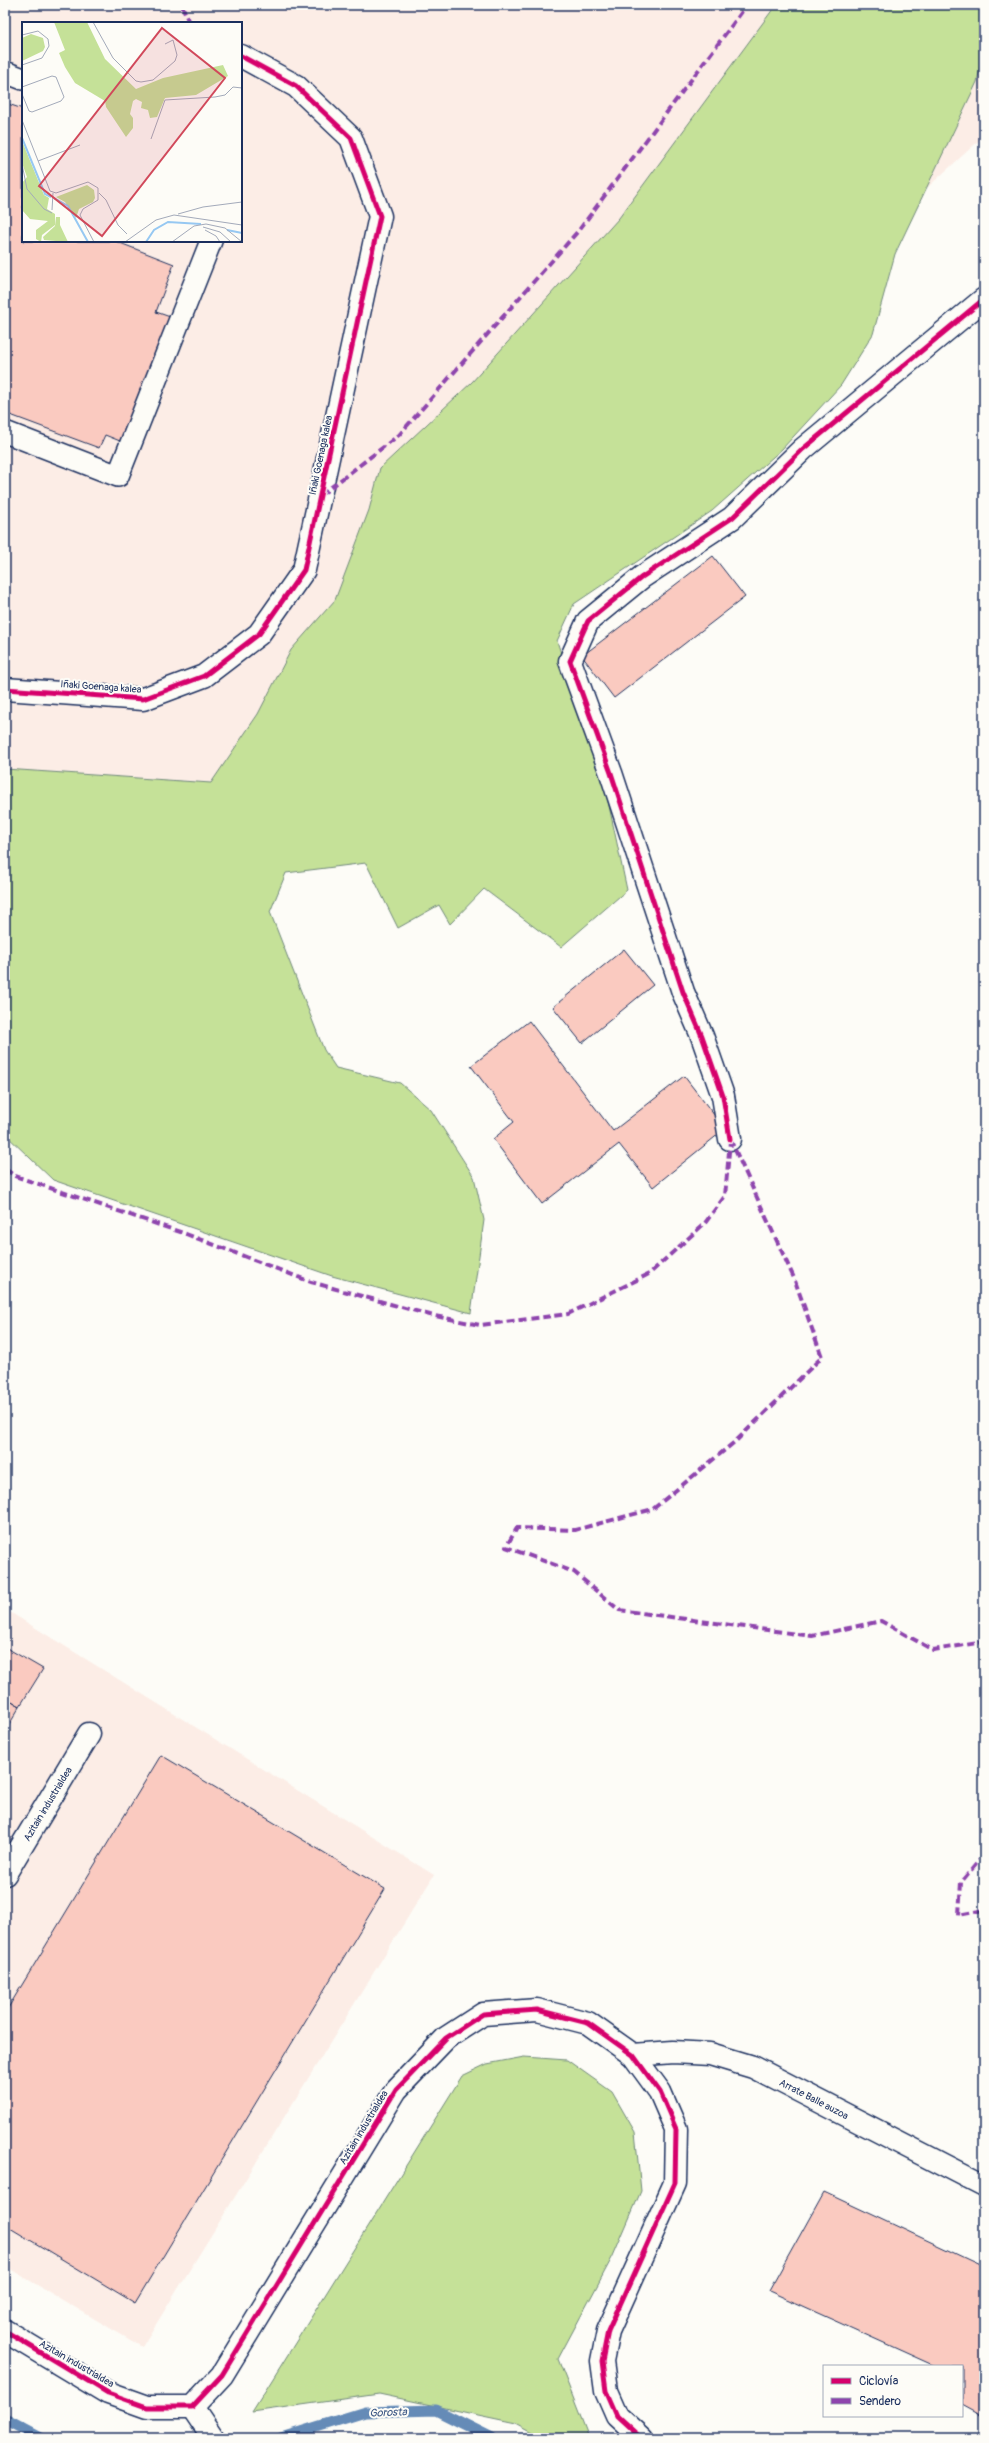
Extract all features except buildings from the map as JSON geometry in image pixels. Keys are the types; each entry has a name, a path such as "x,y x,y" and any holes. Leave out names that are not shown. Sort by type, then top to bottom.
{"street":[{"name":"Iñaki Goenaga kalea","path":"5,689 143,699 204,676 260,634 304,570 380,216 351,138 296,86 242,57"},
{"path":"730,1139 723,1096 702,1036 683,992 611,773 570,661 588,621 642,577 732,518 803,449 984,299"},
{"name":"Azitain industrialdea","path":"5,1874 89,1734"},
{"name":"Azitain industrialdea","path":"5,2331 108,2393 147,2407 192,2407 222,2375 396,2090 446,2038 483,2014 537,2010 588,2023 633,2055 660,2092 676,2129 675,2183 608,2331 602,2361 606,2391 616,2416 641,2438"},
{"name":"Arrate Balle auzoa","path":"633,2055 673,2052 710,2054 753,2067 984,2186"},
{"path":"192,2407 212,2437"}],"lane":[{"path":"5,72 22,79"},
{"path":"5,432 118,476 211,242"}],"shaded area":[{"path":"5,5 984,5 984,136 625,463 211,783 5,769"},
{"path":"5,1609 434,1875 142,2347 5,2266"}],"green space":[{"path":"776,5 984,5 984,49 977,82 895,254 873,334 841,385 782,449 712,511 574,604 557,641 606,792 627,890 561,947 484,889 450,924 439,905 398,928 366,863 286,873 270,912 324,1050 336,1068 400,1083 431,1110 474,1177 484,1220 471,1313 332,1276 53,1180 5,1134 5,769 211,783 258,714 291,650 335,600 369,510 380,468 472,382 619,218"},
{"path":"524,2057 567,2060 612,2092 635,2132 641,2191 613,2256 558,2359 589,2438 544,2438 516,2423 379,2394 252,2412 462,2076 487,2064"}],"waterway":[{"name":"Gorosta","path":"281,2438 365,2412 436,2410 492,2438"},
{"name":"Gorosta","path":"5,2419 41,2438"}],"marked path":[{"path":"182,5 189,22"},
{"path":"321,495 399,435 579,230 747,5"},
{"path":"730,1139 794,1278 822,1357 737,1440 653,1509 575,1530 517,1528 506,1547 574,1572 619,1610 812,1636 881,1621 933,1650 984,1642"},
{"path":"5,1169 15,1176 186,1234 311,1282 430,1315 480,1325 568,1314 649,1274 705,1223 725,1196 730,1141"},
{"path":"984,1855 961,1882 959,1915 984,1910"}],"cycle path":[{"path":"5,689 143,699 204,676 259,634 304,570 380,216 351,138 296,86 242,57"},
{"path":"730,1139 723,1096 702,1036 683,992 611,773 570,661 588,621 642,577 732,518 803,449 984,299"},
{"path":"5,2331 108,2393 147,2407 192,2407 222,2375 396,2090 446,2038 483,2014 537,2010 588,2023 633,2055 660,2092 676,2129 675,2183 608,2331 602,2361 606,2391 617,2416 641,2438"}]}
